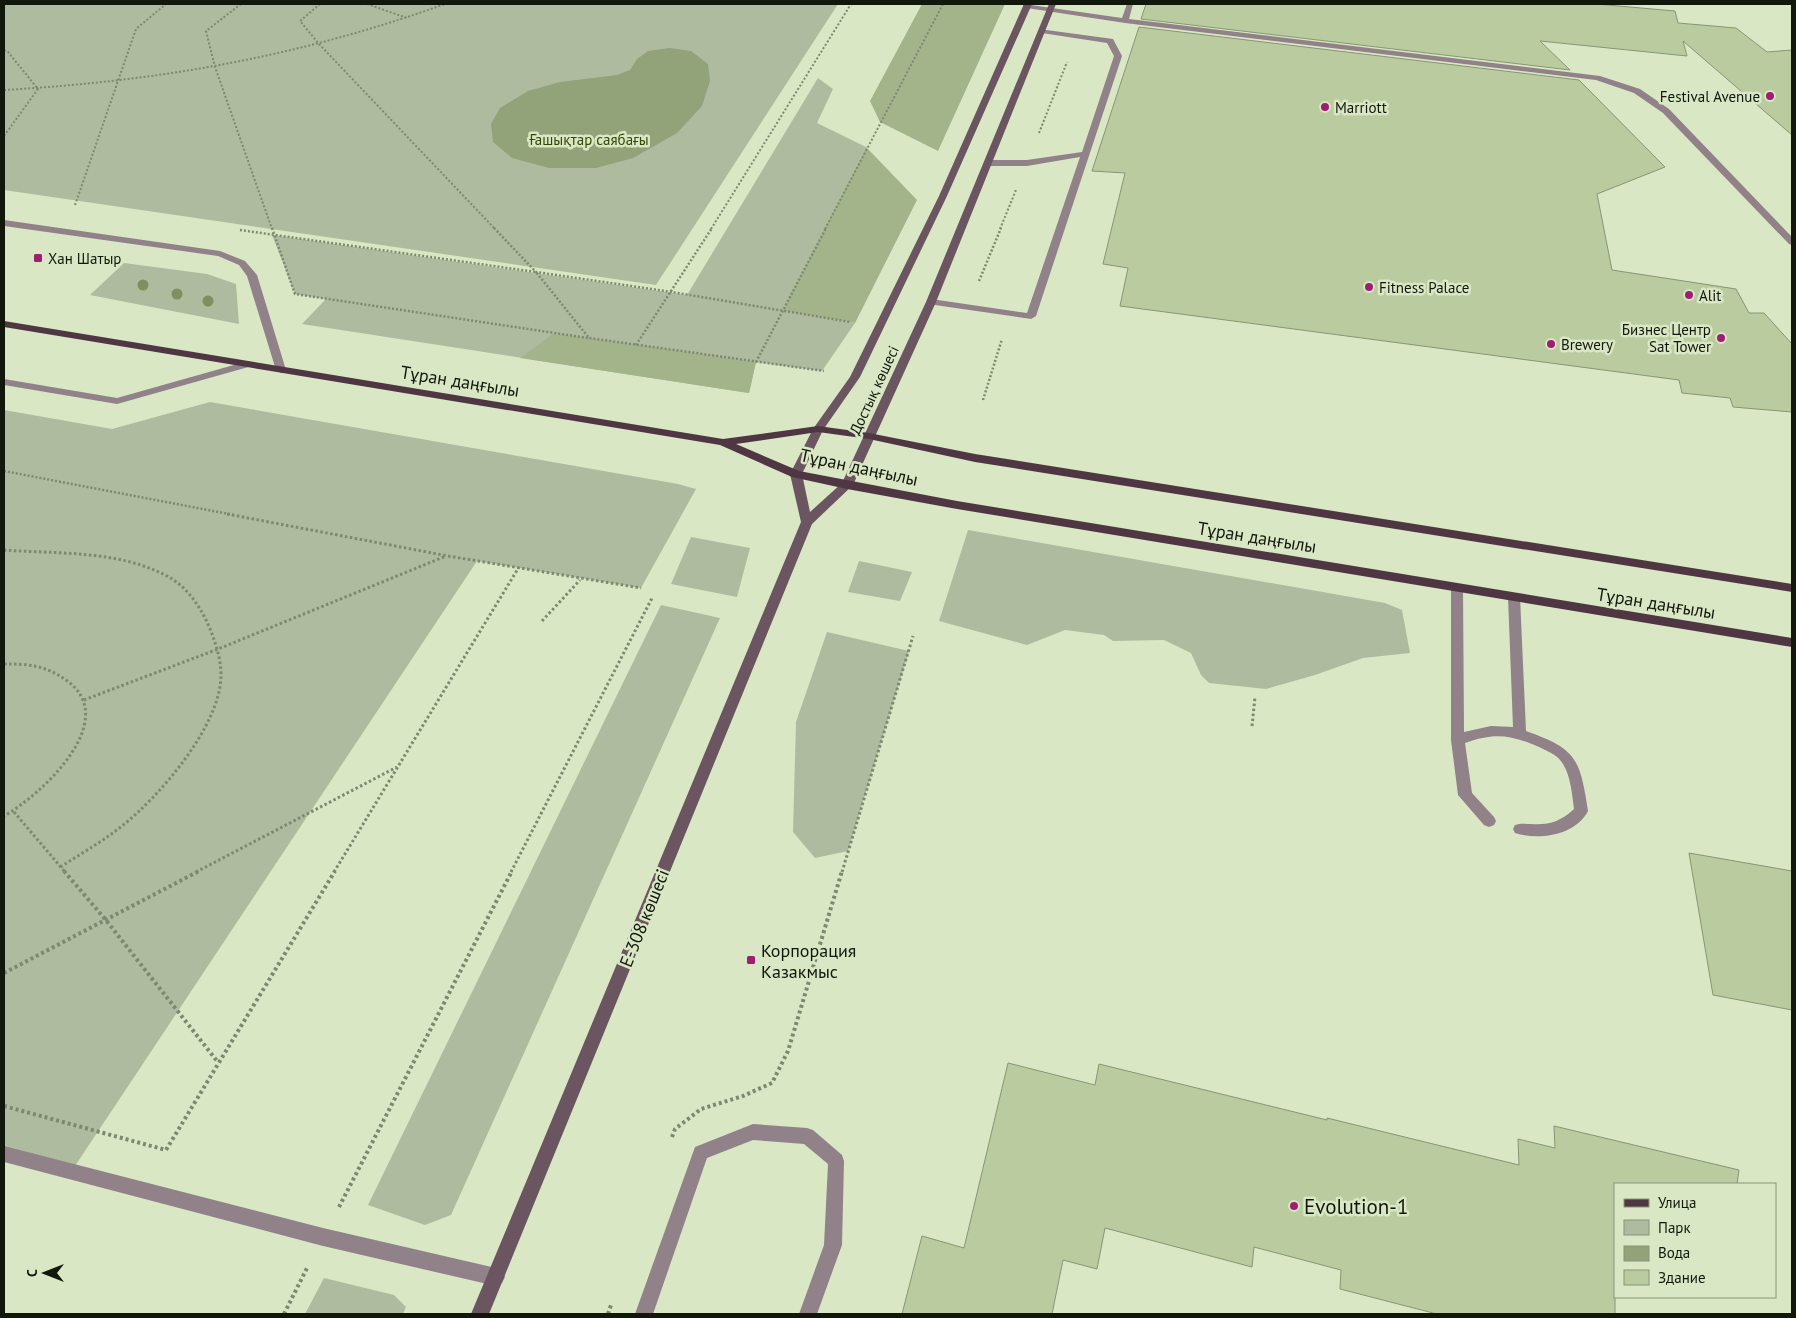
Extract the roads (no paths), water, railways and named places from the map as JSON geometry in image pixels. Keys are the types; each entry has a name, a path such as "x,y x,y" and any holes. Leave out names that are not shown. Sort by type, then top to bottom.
{"main road":[{"path":"4,324 248,364"},
{"name":"Тұран даңғылы","path":"248,364 722,442 796,474 846,485 1792,643"},
{"name":"Тұран даңғылы","path":"722,442 818,429 869,436 975,458 1792,588"}],"street":[{"name":"Достық көшесі","path":"796,474 818,429 855,377 944,196 1027,5"},
{"name":"Достық көшесі","path":"806,522 846,485 931,302 1052,6"},
{"path":"796,474 806,522"},
{"name":"Е-308 көшесі","path":"480,1314 806,522"}],"lane":[{"path":"1125,21 1130,4"},
{"path":"1027,5 1052,6 1125,21 1597,78 1637,91 1666,111 1792,242"},
{"path":"931,302 1031,316 1118,56 1110,42 1078,35 1042,31"},
{"path":"988,163 1027,163 1085,154"},
{"path":"4,223 220,254 242,263 252,275 281,370"},
{"path":"4,382 117,401 248,364"},
{"path":"1457,588 1458,740 1465,795 1490,821"},
{"path":"1514,598 1520,734"},
{"path":"1458,740 1484,730 1507,730 1562,753 1574,773 1581,811 1568,825 1545,831 1520,829"},
{"path":"644,1314 701,1153 753,1132 807,1136 836,1161 833,1245 808,1314"},
{"path":"4,1154 323,1237 496,1277"}],"water":[{"path":"670,48 691,51 708,64 710,81 702,106 677,133 633,158 596,168 549,168 512,158 493,142 491,124 500,108 528,91 560,82 617,75 630,70 637,59 648,51"}],"place":[{"name":"Festival Avenue","path":"1770,96"},
{"name":"Marriott","path":"1325,107"},
{"name":"Хан Шатыр","path":"38,258"},
{"name":"Fitness Palace","path":"1369,287"},
{"name":"Alit","path":"1689,295"},
{"name":"Бизнес Центр Sat Tower","path":"1721,338"},
{"name":"Brewery","path":"1551,344"},
{"name":"Корпорация Казакмыс","path":"751,960"},
{"name":"Evolution-1","path":"1294,1206"}],"park label":[{"name":"Ғашықтар саябағы","path":"589,139"}]}
